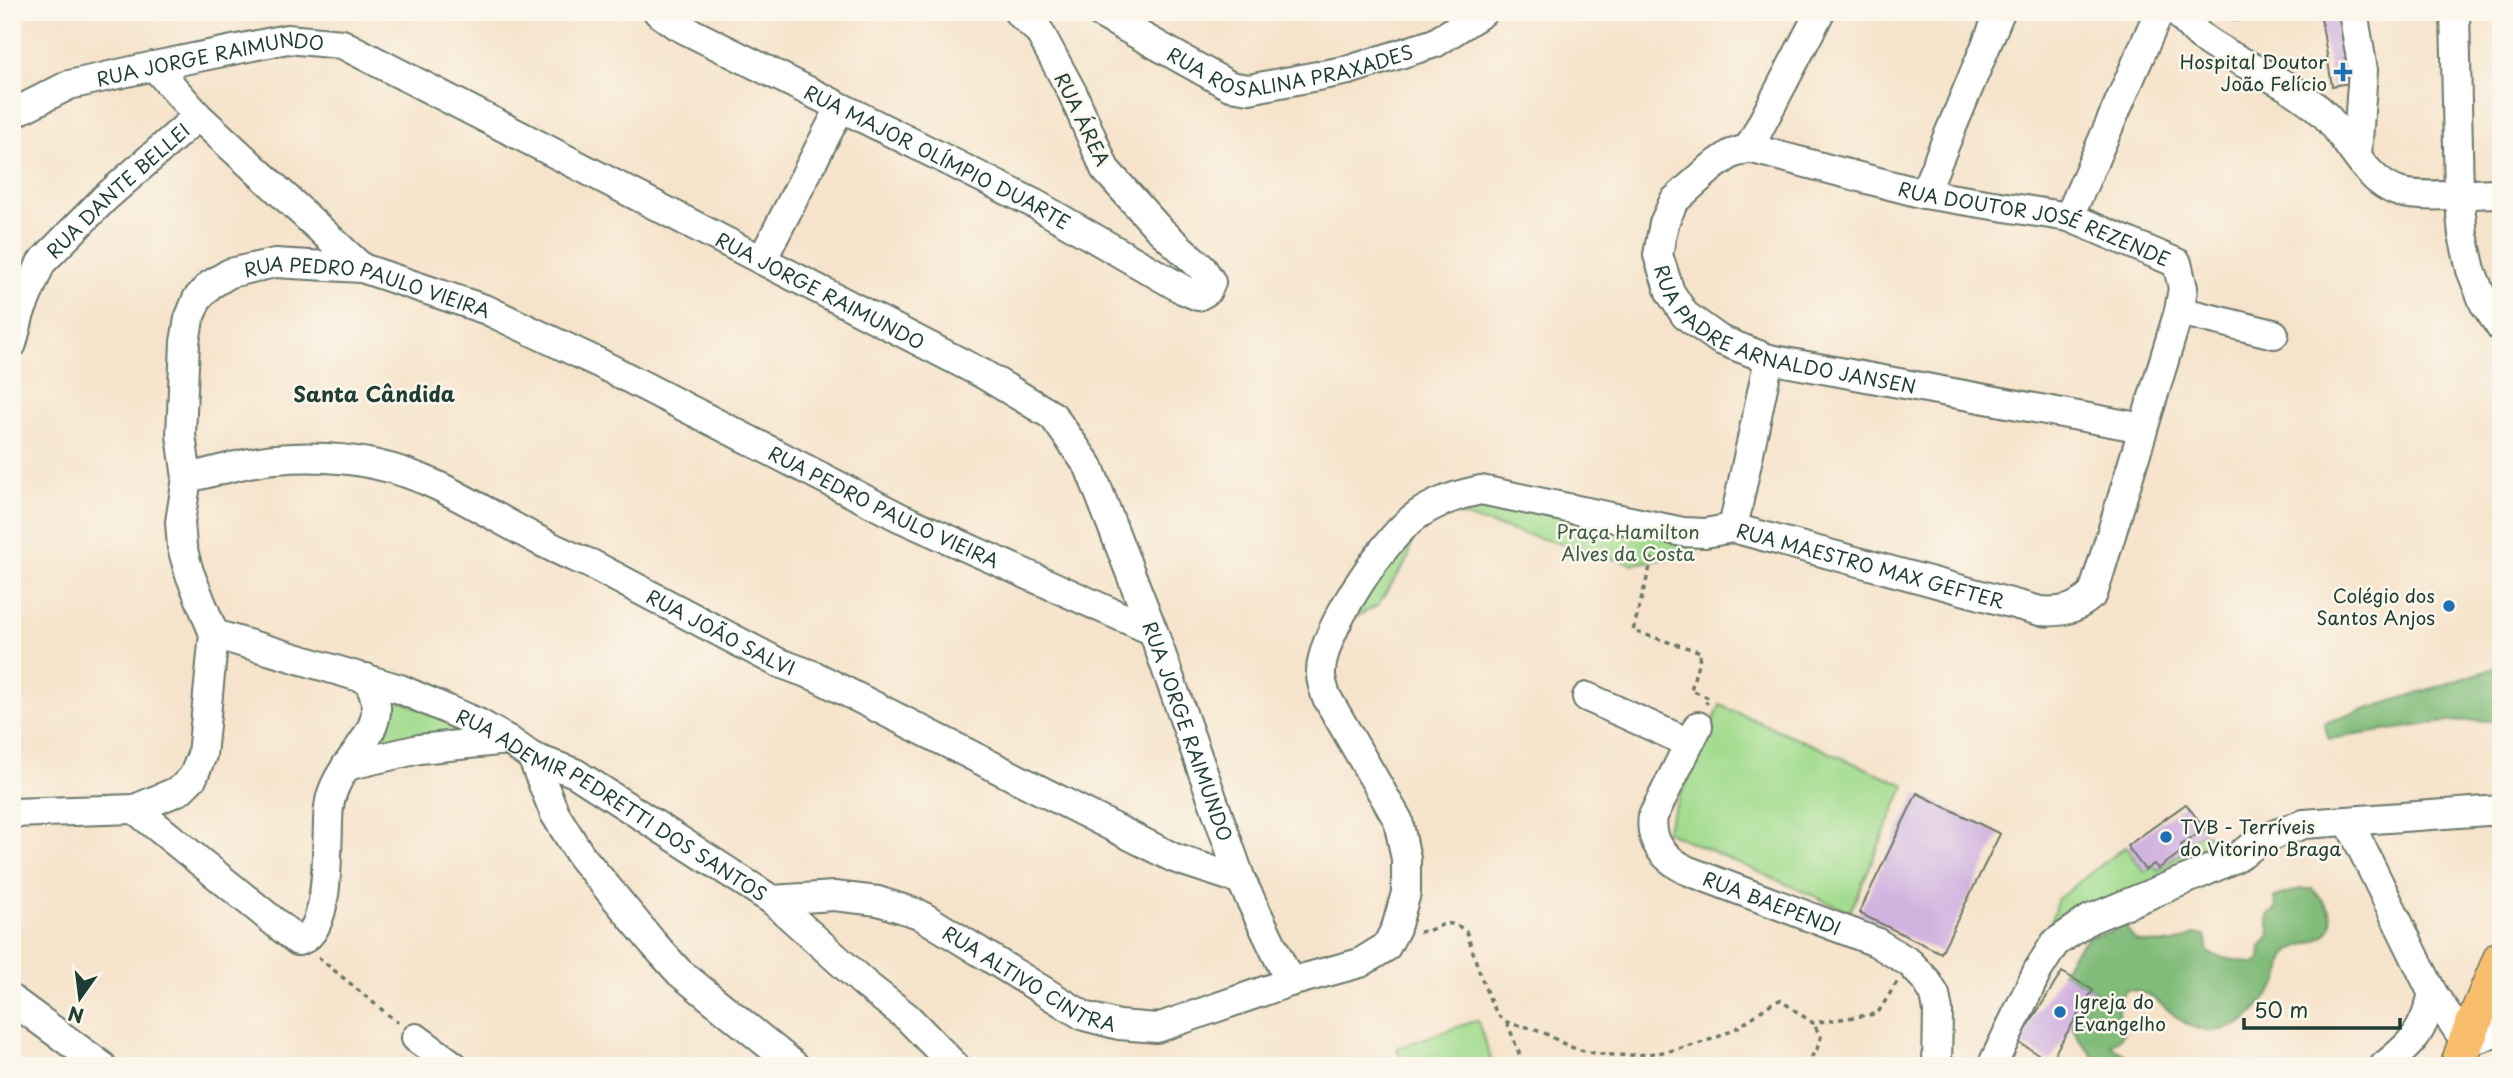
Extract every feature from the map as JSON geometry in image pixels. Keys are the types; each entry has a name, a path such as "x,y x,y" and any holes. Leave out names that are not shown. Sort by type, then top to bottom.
{"main road":[{"path":"2462,1054 2501,958"}],"street":[{"name":"RUA MAJOR OLÍMPIO DUARTE","path":"658,12 676,25 1035,204 1184,290 1198,296 1207,291 1211,282"},
{"name":"RUA ÁREA","path":"1018,12 1039,32 1073,94 1105,169 1158,228 1202,268 1211,282"},
{"name":"RUA ROSALINA PRAXADES","path":"1098,12 1230,86 1249,89 1349,70 1435,43 1483,12"},
{"path":"1749,148 1820,12"},
{"path":"1924,194 2000,12"},
{"path":"2069,217 2159,12"},
{"path":"2178,12 2201,37 2298,91 2327,117 2374,177 2399,192 2415,195 2501,193"},
{"path":"2353,12 2363,70 2357,155"},
{"path":"2455,12 2459,193 2463,235 2471,270 2484,303 2501,328"},
{"name":"RUA JORGE RAIMUNDO","path":"12,114 69,85 154,66 287,39 342,44 983,374 1053,416 1089,467 1153,631 1241,880 1290,982"},
{"path":"154,66 198,116 362,268"},
{"path":"762,260 840,108"},
{"name":"RUA DANTE BELLEI","path":"12,344 20,313 41,263 104,199 198,116"},
{"name":"RUA DOUTOR JOSÉ REZENDE","path":"1749,148 1924,194 2069,217 2177,263 2183,288 2179,311"},
{"name":"RUA PADRE ARNALDO JANSEN","path":"1749,148 1712,167 1674,201 1664,223 1658,255 1670,292 1685,314 1720,340 1769,359 2143,428"},
{"name":"RUA PEDRO PAULO VIEIRA","path":"12,813 135,809 180,790 193,777 202,755 214,634 188,572 182,547 180,522 187,478 181,435 185,342 189,319 197,299 210,285 230,273 264,265 304,263 362,268 487,310 599,363 900,517 1153,631"},
{"path":"2143,428 2179,311 2274,334"},
{"path":"1733,528 1769,359"},
{"name":"RUA MAESTRO MAX GEFTER","path":"1290,982 1360,963 1386,947 1396,928 1406,894 1406,859 1398,820 1326,696 1321,674 1324,654 1335,625 1356,589 1380,555 1412,518 1458,494 1481,491 1683,532 1705,533 1733,528 2040,611 2061,613 2081,605 2093,594 2143,428"},
{"name":"RUA JOÃO SALVI","path":"187,478 274,459 333,457 388,467 437,485 562,553 591,564 777,662 815,676 1174,858 1241,880"},
{"name":"RUA ADEMIR PEDRETTI DOS SANTOS","path":"214,634 400,689 478,723 533,757 575,773 772,900 865,984 907,1017 955,1066"},
{"path":"135,809 298,941 306,939 312,933 325,898 326,837 329,803 335,782 369,733 378,713 375,692 366,678"},
{"path":"1587,697 1693,735"},
{"name":"RUA BAEPENDI","path":"1693,735 1653,816 1653,837 1664,855 1686,870 1876,942 1910,963 1926,980 1935,995 1938,1011 1937,1066"},
{"path":"346,766 419,749 509,740"},
{"path":"533,757 555,814 581,856 653,943 679,972 795,1066"},
{"path":"1992,1066 2038,970 2055,943 2090,919 2204,872 2235,858 2265,838 2304,824 2501,810"},
{"path":"2349,822 2462,1054 2501,1031"},
{"name":"RUA ALTIVO CINTRA","path":"772,900 834,896 878,901 919,914 1084,1016 1119,1025 1157,1028 1290,982"},
{"path":"2384,1066 2419,1034 2433,994"},
{"path":"12,1000 102,1066"},
{"path":"416,1038 454,1066"}],"path":[{"path":"1660,527 1633,631 1701,652 1691,690 1709,698 1693,735"},
{"path":"1396,928 1418,932 1429,931 1443,923 1455,923 1466,931 1493,1006 1500,1018 1535,1029 1579,1050 1612,1054 1649,1054 1676,1050 1728,1033 1780,1000 1813,1023 1821,1037 1821,1042 1805,1066"},
{"path":"298,941 416,1038"},
{"path":"1813,1023 1878,1013 1910,963"},
{"path":"1507,1022 1519,1053 1520,1066"}],"green space":[{"name":"Praça Hamilton Alves da Costa","path":"1458,494 1719,532 1682,556 1632,564 1432,508"},
{"path":"1414,531 1408,559 1377,606 1349,620"},
{"path":"2501,666 2501,722 2475,720 2437,723 2329,739 2324,723"},
{"path":"381,694 483,731 372,752"},
{"path":"1720,705 1905,785 1850,912 1665,831"},
{"path":"2204,832 2209,836 2181,871 2047,935 2058,898 2125,847 2145,872 2153,866 2158,870 2186,850 2183,845"},
{"path":"2301,889 2312,889 2326,905 2331,925 2324,936 2287,954 2278,983 2245,1020 2226,1029 2205,1030 2181,1020 2151,996 2126,990 2118,1005 2125,1031 2111,1045 2125,1055 2131,1066 2099,1066 2072,1024 2093,990 2062,972 2071,955 2089,937 2126,925 2136,941 2151,943 2173,943 2194,934 2205,936 2208,953 2255,964 2260,960 2261,948 2270,935 2268,915 2276,910 2275,897"},
{"path":"1477,1020 1493,1064 1403,1066 1397,1048"}],"building":[{"path":"2232,12 2275,12 2275,14 2234,21"},
{"path":"2320,12 2348,12 2360,81 2332,86"},
{"path":"1917,793 2000,834 1941,953 1859,913"},
{"name":"TVB - Terríveis do Vitorino Braga","path":"2186,804 2205,829 2181,845 2184,850 2158,869 2154,864 2145,870 2127,846"},
{"name":"Igreja do Evangelho","path":"2062,972 2093,990 2050,1061 2018,1042"}],"place":[{"name":"Hospital Doutor João Felício","path":"2343,72"},
{"name":"Colégio dos Santos Anjos","path":"2449,606"},
{"name":"TVB - Terríveis do Vitorino Braga","path":"2166,837"},
{"name":"Igreja do Evangelho","path":"2060,1012"}],"district":[{"name":"Santa Cândida","path":"374,393"}]}
